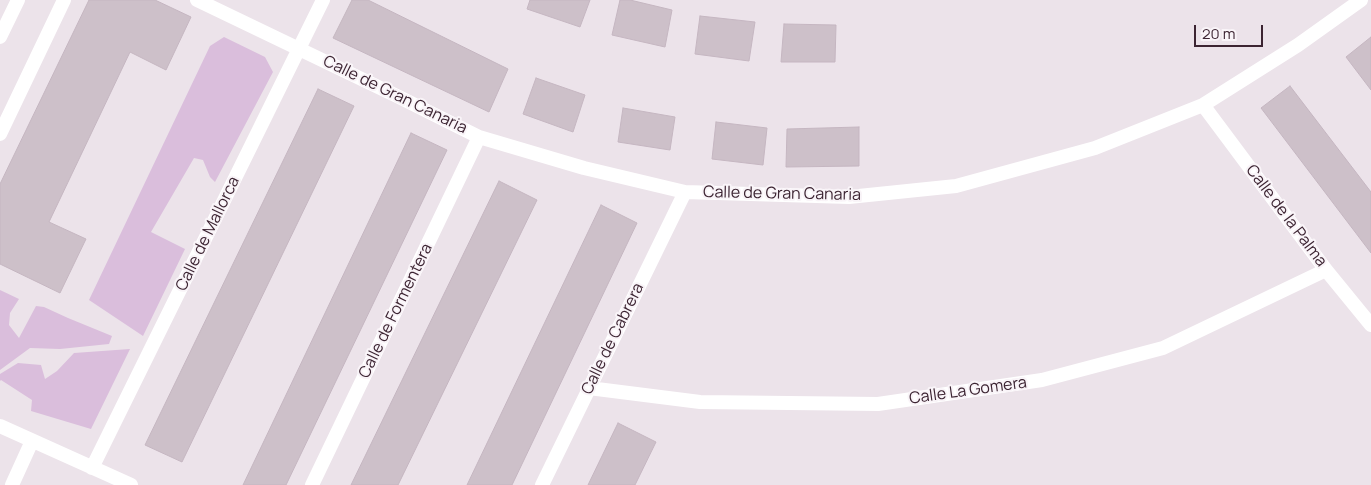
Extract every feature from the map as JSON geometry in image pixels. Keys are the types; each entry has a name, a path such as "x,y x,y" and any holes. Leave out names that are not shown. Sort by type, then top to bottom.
{"street":[{"path":"0,37 18,0"},
{"path":"0,134 64,0"},
{"name":"Calle de Gran Canaria","path":"197,0 479,137 584,168 685,192 849,197 956,186 1095,148 1203,105 1298,46 1361,0"},
{"name":"Calle de Mallorca","path":"92,468 324,0"},
{"name":"Calle de la Palma","path":"1203,105 1326,270 1371,325"},
{"name":"Calle de Formentera","path":"312,485 479,137"},
{"name":"Calle de Cabrera","path":"542,485 685,192"},
{"name":"Calle La Gomera","path":"589,388 700,402 878,404 1042,380 1163,348 1326,270"},
{"path":"0,426 131,485"},
{"path":"12,485 32,441"}],"shaded area":[{"path":"224,37 265,57 273,72 215,182 210,177 203,160 194,158 151,232 185,249 143,336 89,300 210,46"},
{"path":"0,290 19,299 10,313 9,325 19,338 36,306 44,307 112,336 109,344 60,349 30,348 0,370"},
{"path":"130,349 91,429 31,411 32,400 0,381 0,374 18,363 41,365 45,379 57,371 74,353"}],"building":[{"path":"89,0 155,0 191,17 166,70 130,52 49,222 86,239 60,293 0,264 0,184"},
{"path":"352,0 368,0 508,69 489,112 333,38"},
{"path":"530,0 590,0 580,27 527,9"},
{"path":"620,0 630,0 672,10 665,47 612,35"},
{"path":"700,16 755,22 749,61 695,54"},
{"path":"784,24 836,25 835,62 781,62"},
{"path":"1371,37 1371,90 1346,57"},
{"path":"536,78 585,95 573,132 523,114"},
{"path":"1290,86 1371,192 1371,253 1261,108"},
{"path":"318,89 354,106 182,462 145,445"},
{"path":"623,108 675,117 670,150 618,142"},
{"path":"716,122 767,128 763,165 712,159"},
{"path":"859,127 859,166 786,167 787,129"},
{"path":"411,133 447,150 286,485 243,485"},
{"path":"499,181 537,200 398,485 351,485"},
{"path":"601,205 637,223 512,485 467,485"},
{"path":"618,423 656,442 635,485 588,485"}]}
